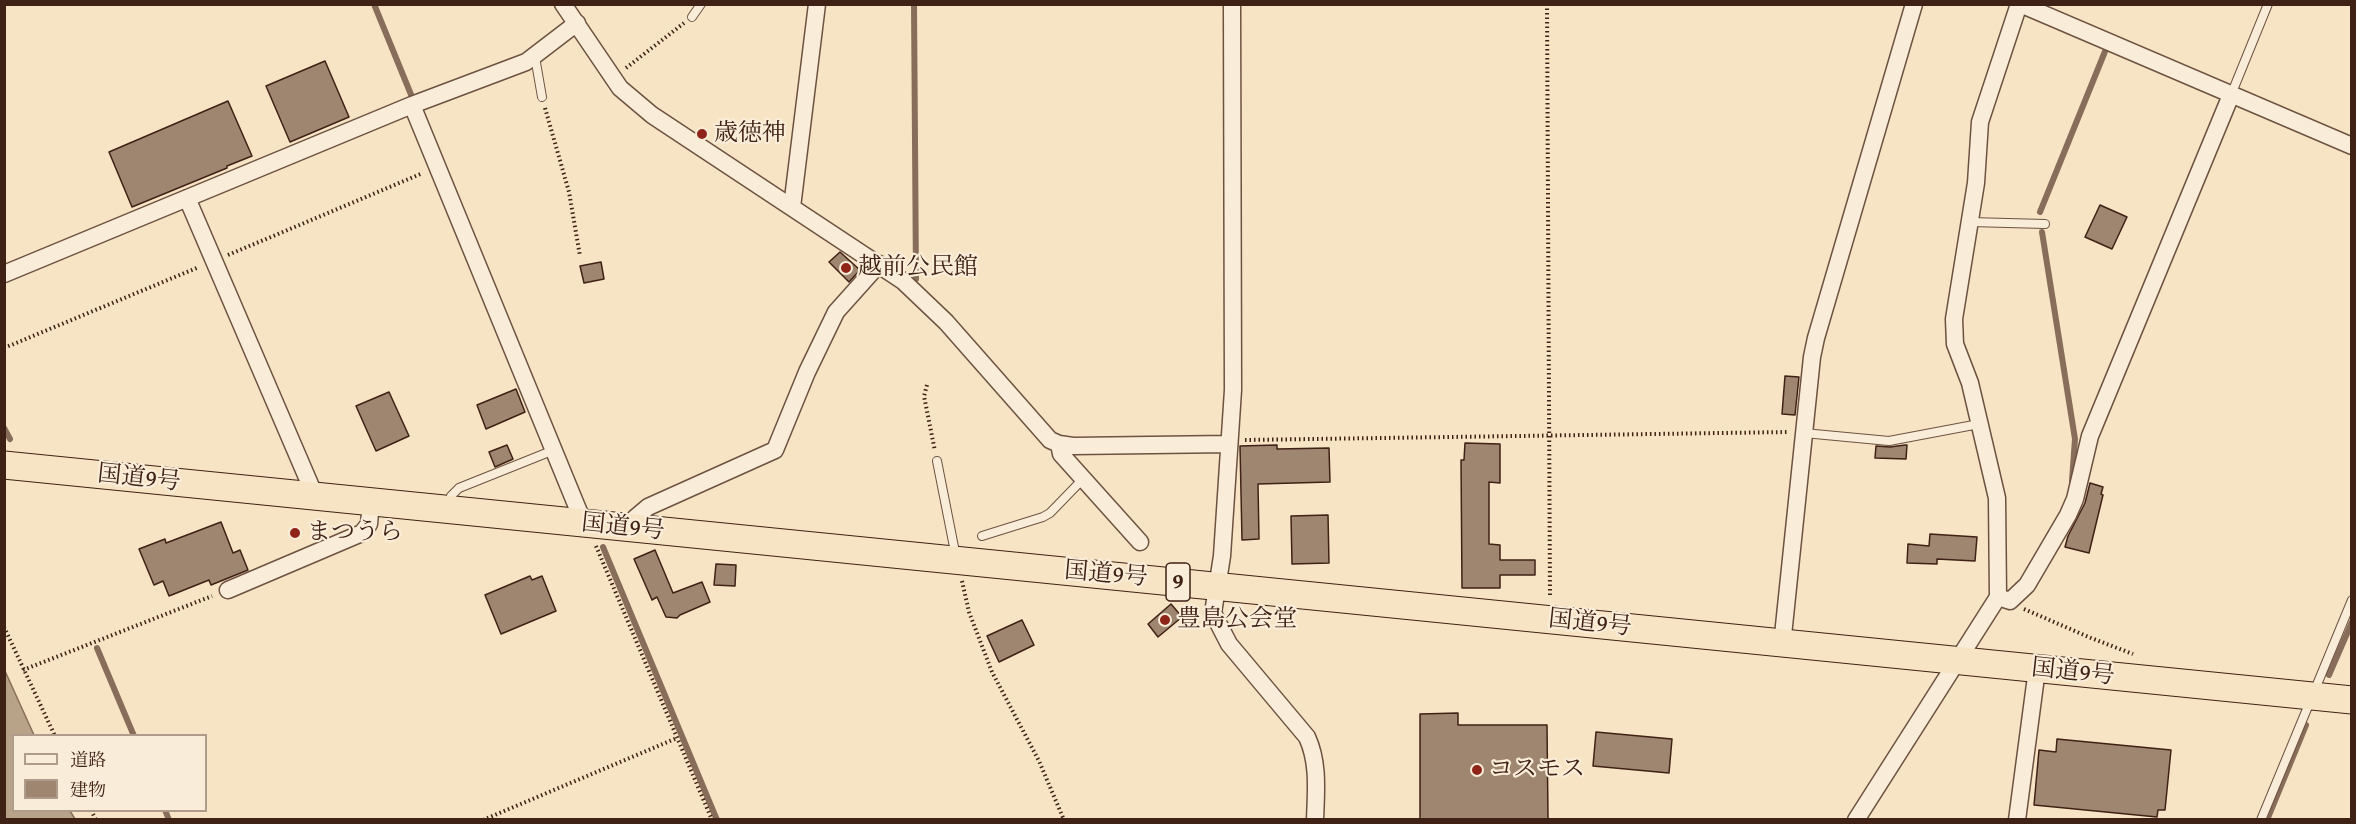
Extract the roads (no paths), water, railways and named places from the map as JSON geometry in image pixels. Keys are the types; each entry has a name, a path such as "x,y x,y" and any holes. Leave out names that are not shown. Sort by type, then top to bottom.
{"highway":[{"name":"国道9号","path":"4,465 1782,645 2352,700"}],"street":[{"path":"564,4 620,88 652,115 903,281 946,322 1045,435 1059,444 1229,442"},
{"path":"792,207 816,4"},
{"path":"1232,4 1233,390 1222,556 1213,613 1229,644 1299,726 1312,748 1317,778 1315,819"},
{"path":"1782,645 1816,338 1914,4"},
{"path":"2004,599 1997,498 1970,383 1953,332 1976,183 1980,122 2019,4 2352,146"},
{"path":"4,274 412,105 535,57 577,23"},
{"path":"1856,819 1957,661 2004,599 2027,585 2068,515 2075,499 2090,436 2231,95"},
{"path":"412,105 584,524"},
{"path":"187,198 315,496"},
{"path":"632,529 635,518 648,507 775,450 807,372 836,312 879,264"},
{"path":"1059,444 1059,451 1140,542"},
{"path":"228,590 362,532 369,524 371,502"},
{"path":"2017,819 2037,669"}],"lane":[{"path":"692,17 700,4"},
{"path":"2231,95 2268,4"},
{"path":"535,57 542,97"},
{"path":"1970,222 2045,224"},
{"path":"1804,433 1888,441 1979,424"},
{"path":"447,510 451,496 459,488 554,450"},
{"path":"937,461 957,560"},
{"path":"982,536 1043,517 1050,513 1083,479"},
{"path":"2261,819 2352,600"}],"waterway":[{"path":"374,4 412,97"},
{"path":"914,4 916,279"},
{"path":"2040,212 2106,49"},
{"path":"2042,232 2075,439 2072,481"},
{"path":"4,428 10,439"},
{"path":"603,547 717,820"},
{"path":"2329,675 2352,622"},
{"path":"97,648 133,734"},
{"path":"2267,820 2306,725"},
{"path":"166,812 169,820"}],"place":[{"name":"歳徳神","path":"702,134"},
{"name":"越前公民館","path":"846,268"},
{"name":"まつうら","path":"295,533"},
{"name":"豊島公会堂","path":"1165,620"},
{"name":"コスモス","path":"1477,770"}]}
